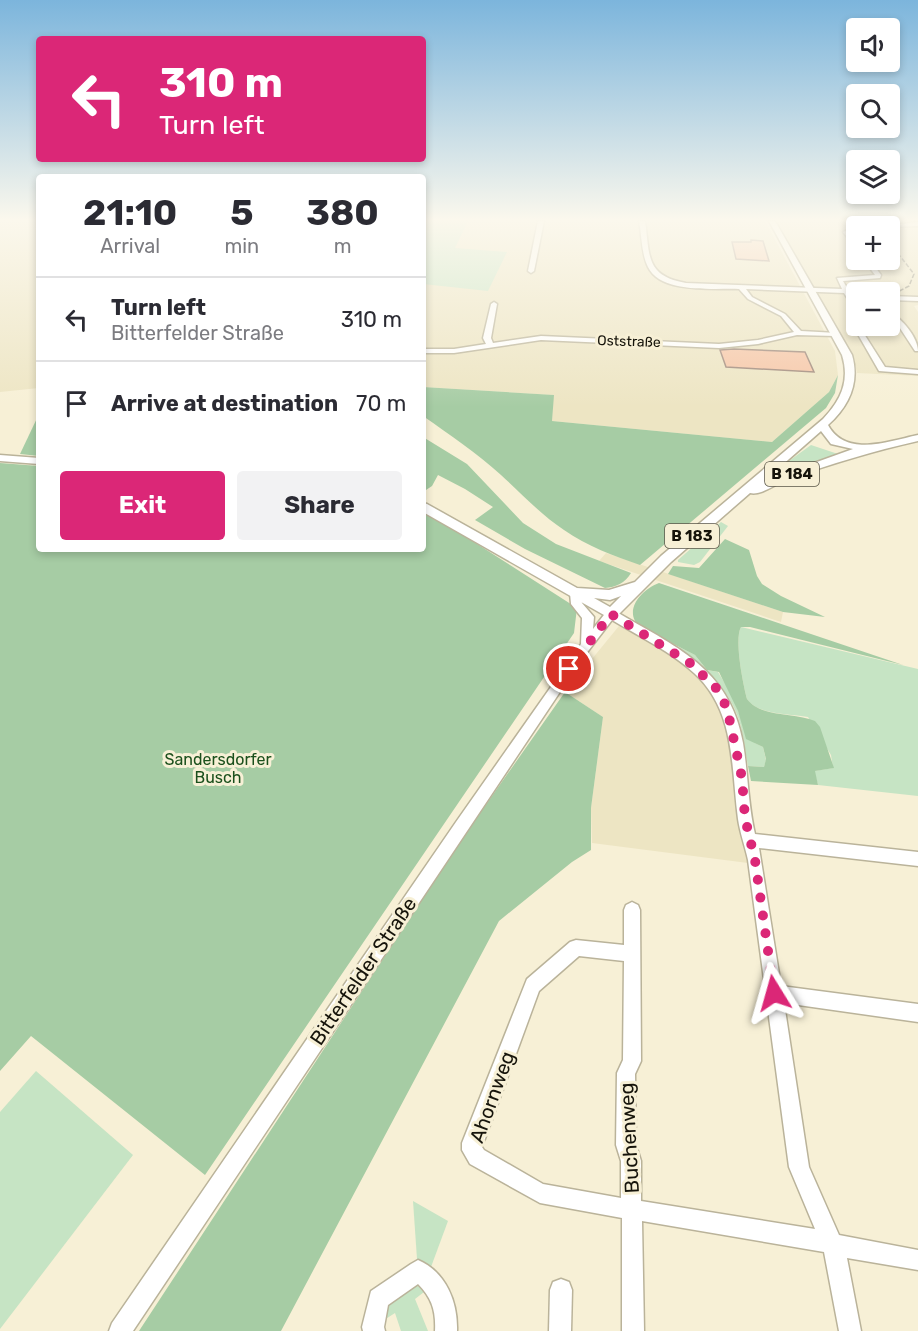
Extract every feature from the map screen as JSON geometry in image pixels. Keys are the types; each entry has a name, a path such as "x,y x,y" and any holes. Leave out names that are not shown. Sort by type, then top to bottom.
{"main road":[{"name":"B 183","path":"426,509 472,532 611,614 640,583 823,425 840,406 851,382 848,359 807,283"},
{"path":"823,425 828,437 834,441 864,450"},
{"name":"B 184","path":"808,438 839,450 864,450"},
{"name":"B 184","path":"728,505 741,501 775,480 864,450 918,438"},
{"path":"0,458 36,461"},
{"name":"B 183","path":"573,593 610,595 640,583"}],"street":[{"path":"677,283 846,294"},
{"path":"740,286 750,298 783,315 799,333"},
{"path":"900,298 918,299"},
{"path":"490,345 487,338 494,304"},
{"path":"900,324 918,349"},
{"name":"Oststraße","path":"426,351 454,351 553,338 719,346 758,342 799,333 835,334"},
{"path":"861,336 882,369 918,372"},
{"path":"573,593 577,604 588,616 586,644"},
{"path":"611,614 690,663 709,680 724,700 730,715 738,754 745,818 755,860 799,1167 804,1185 831,1244 844,1292 850,1331"},
{"name":"Bitterfelder Straße","path":"120,1331 586,644 611,614"},
{"path":"750,840 918,859"},
{"name":"Buchenweg","path":"632,910 632,1061 626,1073 626,1145 631,1161 633,1331"},
{"name":"Ahornweg","path":"632,954 576,948 533,986 472,1143 477,1157 540,1193 816,1239 831,1244 918,1260"},
{"path":"774,993 918,1013"},
{"path":"374,1331 379,1299 418,1271 433,1280 448,1315 446,1331"},
{"path":"560,1331 561,1290"}],"shaded area":[{"path":"0,283 36,283 36,388 0,392"},
{"path":"426,283 798,283 835,351 838,375 829,392 772,442 552,421 553,395 426,387"},
{"path":"811,283 846,283 846,336 900,336 900,283 918,283 918,305 914,306 918,312 918,376 857,373 854,360"},
{"path":"606,553 783,612 781,622 599,561"},
{"path":"619,626 655,644 683,662 714,692 727,721 748,863 592,843 591,808 603,717 565,692"}],"green space":[{"path":"426,283 492,283 488,291 426,284"},
{"path":"838,375 835,393 826,408 640,565 591,546 555,524 482,459 426,418 426,387 554,395 552,421 772,442 829,392"},
{"path":"36,420 36,456 20,454"},
{"path":"426,439 467,464 523,523 556,544 631,573 620,584 605,588 525,549 475,520 493,507 465,489 438,475 432,486 426,490"},
{"path":"811,445 844,456 764,483 760,482"},
{"name":"Sandersdorfer Busch","path":"0,463 36,466 36,552 426,552 426,515 438,519 577,608 574,633 205,1175 31,1036 0,1071"},
{"path":"721,522 728,526 700,562 694,565 678,562 678,560"},
{"path":"725,539 749,550 757,576 762,584 781,596 825,617 783,612 668,574 673,566 699,568"},
{"path":"659,583 903,665 750,627 741,627 738,641 741,673 747,699 753,705 769,712 815,721 820,727 834,768 815,771 818,785 751,781 748,766 764,767 766,759 763,747 746,739 738,711 719,672 707,670 695,655 640,627 635,621 633,614 636,601 646,590"},
{"path":"640,627 695,655 707,670 718,672 732,695 743,724 755,743 763,747 766,760 764,767 748,766 739,720 723,689 685,655"},
{"path":"741,627 918,669 918,796 818,785 814,771 833,768 831,755 808,717 766,711 747,699 741,673 738,641"},
{"path":"565,692 603,717 591,808 591,850 572,862 499,921 281,1331 139,1331 459,843"},
{"path":"36,1071 133,1155 0,1329 0,1112"},
{"path":"413,1201 448,1221 431,1267 417,1259"},
{"path":"417,1285 424,1292 415,1299 428,1331 401,1331 395,1313 384,1320 385,1308"}],"building":[{"path":"720,350 805,352 814,372 726,367"}],"railway":[{"path":"900,291 910,283"}],"route":[{"path":"569,669 611,614 690,663 709,680 724,700 730,715 738,754 745,818 755,860 774,993"}]}
